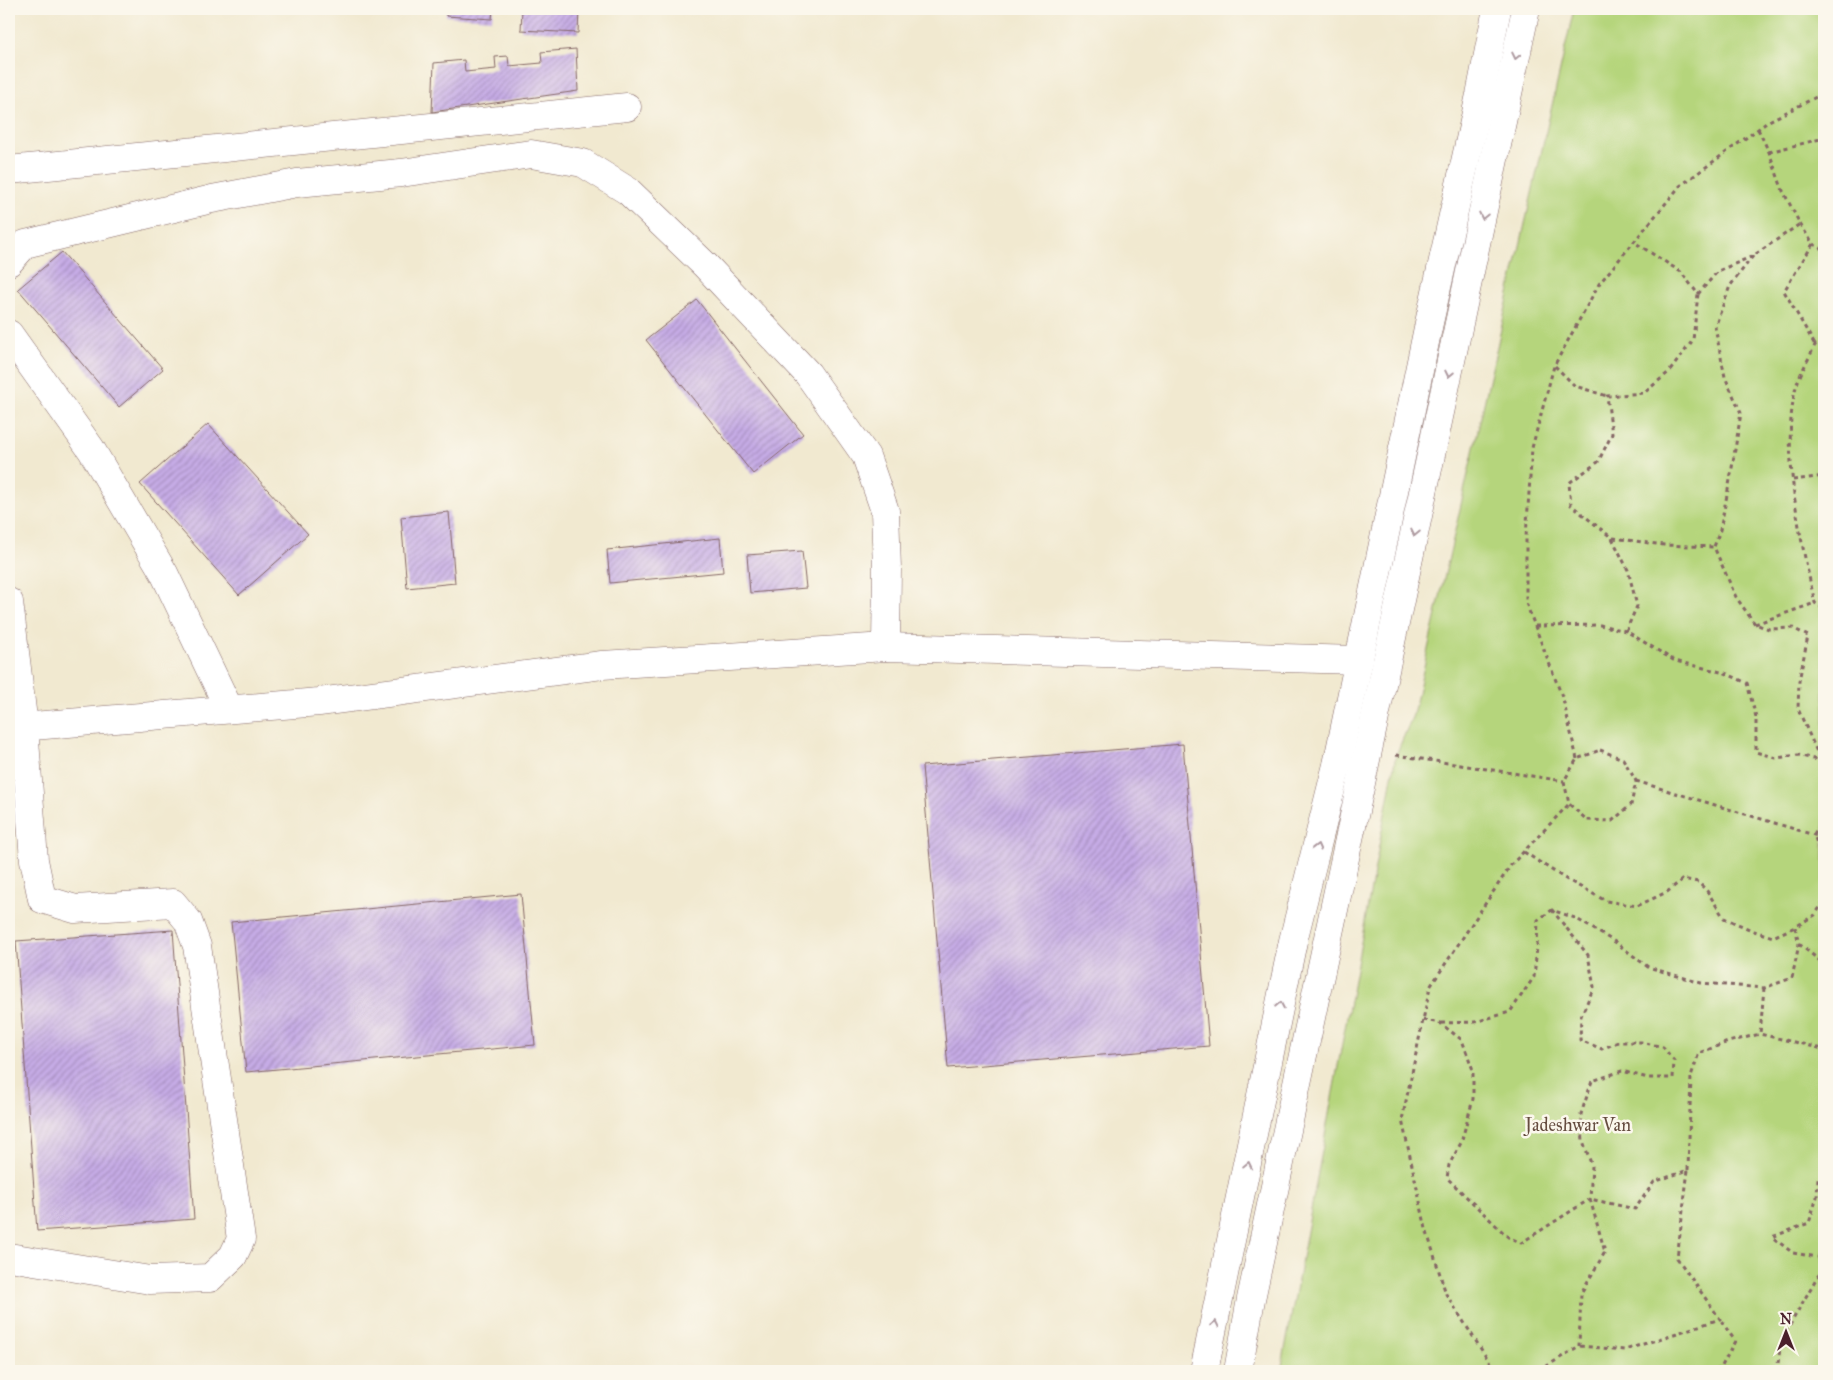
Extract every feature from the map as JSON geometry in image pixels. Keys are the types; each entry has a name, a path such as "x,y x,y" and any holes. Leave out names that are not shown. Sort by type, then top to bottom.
{"street":[{"path":"1204,1371 1294,941 1337,766 1427,332 1480,95 1497,9"},
{"path":"1238,1371 1251,1299 1526,9"},
{"path":"9,170 627,107"},
{"path":"9,262 25,244 212,199 298,183 401,173 531,154 583,163 628,191 706,265 808,374 866,456 885,511 887,570 886,647"},
{"path":"9,334 91,449 160,565 229,710"},
{"path":"9,602 17,728 34,860 42,899 75,909 173,903 188,920 197,946 241,1239 233,1256 210,1278 150,1280 9,1257"},
{"path":"17,728 319,702 602,665 886,647 1359,660"}],"path":[{"path":"1577,759 1563,699 1526,603 1526,537 1532,448 1554,366 1599,284 1680,186 1769,121 1824,93"},
{"path":"1758,129 1769,152 1783,191 1800,224 1813,244 1824,250"},
{"path":"1769,152 1824,138"},
{"path":"1554,366 1575,386 1607,396 1644,393 1669,372 1693,340 1698,294 1718,271 1753,256 1800,224"},
{"path":"1634,242 1681,272 1698,294"},
{"path":"1813,244 1784,291 1815,345"},
{"path":"1753,256 1730,286 1715,327 1724,377 1741,413 1729,488 1720,530 1714,547 1736,598 1755,624 1769,629 1793,628 1808,636 1799,682 1798,709 1824,772"},
{"path":"1824,342 1815,345 1796,386 1790,421 1793,480 1804,556 1815,603 1824,608"},
{"path":"1607,396 1612,434 1598,462 1570,483 1571,505 1612,538 1628,570 1637,606 1626,631"},
{"path":"1793,480 1824,476"},
{"path":"1612,538 1664,545 1714,547"},
{"path":"1755,624 1815,603"},
{"path":"1535,626 1600,625 1626,631 1675,661 1726,673 1747,683 1756,717 1756,752 1776,758 1798,755 1821,761"},
{"path":"1636,780 1631,805 1612,821 1587,820 1568,804 1564,780 1577,759 1600,750 1623,759 1636,780 1824,838"},
{"path":"1396,755 1564,780"},
{"path":"1495,1371 1446,1294 1426,1228 1402,1120 1430,987 1511,865 1568,804"},
{"path":"1824,817 1814,834 1824,867"},
{"path":"1524,852 1564,878 1606,901 1637,906 1667,892 1683,879 1698,882 1724,918 1773,937 1815,915 1824,901"},
{"path":"1552,910 1575,918 1615,942 1648,967 1702,983 1764,988 1792,978 1799,944 1795,927"},
{"path":"1423,1020 1440,1023 1475,1022 1510,1012 1534,976 1538,920 1552,910"},
{"path":"1552,910 1588,955 1594,987 1582,1016 1580,1040 1602,1049 1618,1042 1642,1042 1663,1047 1674,1060 1673,1078 1648,1078 1622,1071 1592,1081 1581,1114 1583,1141 1592,1166 1590,1199 1606,1252 1581,1293 1579,1346"},
{"path":"1799,944 1824,964"},
{"path":"1760,1034 1764,988"},
{"path":"1440,1023 1462,1040 1473,1070 1473,1099 1460,1144 1449,1165 1447,1178 1508,1237 1520,1243 1590,1199 1635,1209 1654,1182 1688,1170"},
{"path":"1716,1371 1722,1366 1735,1341 1678,1258 1688,1170 1691,1076 1699,1053 1728,1042 1760,1034 1819,1048 1824,1053"},
{"path":"1824,1174 1818,1177 1817,1197 1809,1223 1772,1237 1793,1253 1824,1258"},
{"path":"1777,1371 1781,1340 1817,1277 1824,1270"},
{"path":"1540,1371 1579,1346 1625,1350 1720,1319"}],"green space":[{"name":"Jadeshwar Van","path":"1574,9 1824,9 1824,1371 1281,1371 1396,755 1413,715"}],"building":[{"path":"446,9 493,9 492,19 446,16"},
{"path":"522,9 579,9 578,33 521,30"},
{"path":"576,49 578,91 432,112 434,63 464,60 465,72 496,69 495,57 508,56 509,66 542,63 541,52"},
{"path":"62,252 163,369 119,407 18,289"},
{"path":"697,300 803,434 753,474 646,340"},
{"path":"208,424 308,534 239,595 140,484"},
{"path":"449,512 455,583 407,588 401,517"},
{"path":"720,538 723,572 610,583 607,550"},
{"path":"802,551 806,588 750,593 747,555"},
{"path":"1183,744 1209,1046 948,1068 922,766"},
{"path":"521,894 535,1045 246,1072 231,922"},
{"path":"173,930 194,1219 37,1231 16,941"}]}
